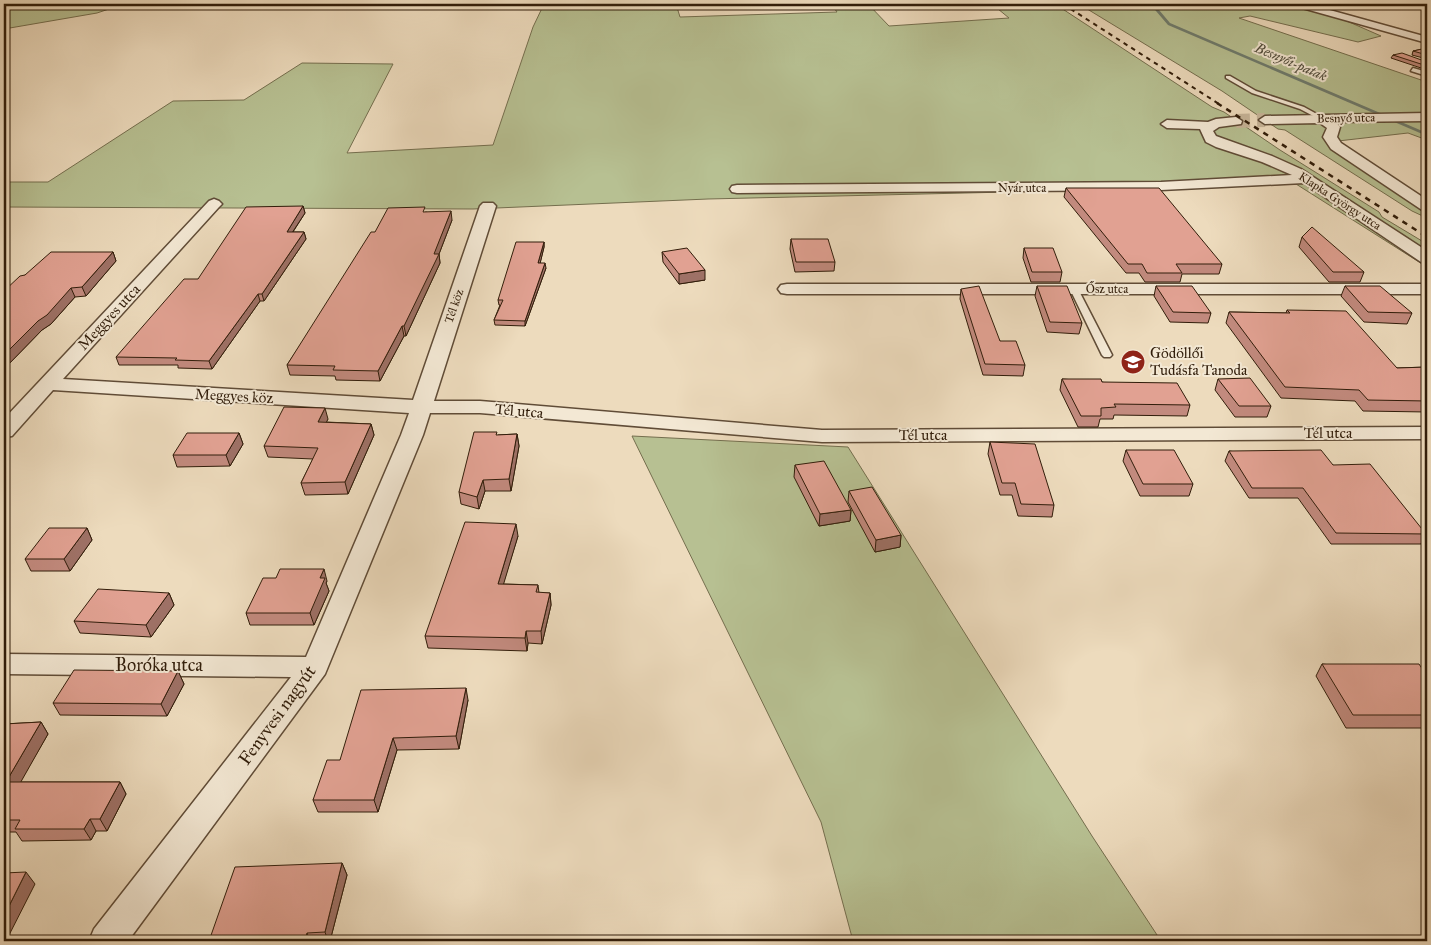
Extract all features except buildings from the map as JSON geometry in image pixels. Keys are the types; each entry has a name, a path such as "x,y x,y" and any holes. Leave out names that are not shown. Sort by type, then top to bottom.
{"street":[{"path":"1298,4 1427,40"},
{"name":"Besnyő utca","path":"1265,120 1427,117"},
{"path":"1321,118 1334,127 1330,137 1336,146 1427,207"},
{"path":"1168,124 1209,126 1236,121"},
{"name":"Klapka György utca","path":"1209,126 1206,132 1211,139 1283,166 1427,258"},
{"name":"Nyár utca","path":"737,189 1161,186 1306,179"},
{"name":"Meggyes utca","path":"4,431 214,204"},
{"name":"Tél köz","path":"420,407 488,206"},
{"name":"Ősz utca","path":"788,289 1427,289"},
{"name":"Meggyes köz","path":"47,384 420,407"},
{"name":"Tél utca","path":"420,407 480,407 822,436 1427,433"},
{"name":"Fenyvesi nagyút","path":"107,941 315,666 412,434 420,407"},
{"name":"Boróka utca","path":"4,664 315,666"}],"lane":[{"path":"1413,70 1427,74"},
{"path":"1228,77 1254,92 1302,108 1321,118"},
{"path":"1074,289 1107,355"}],"green space":[{"path":"4,4 124,4 97,13 4,29"},
{"path":"544,4 676,4 680,17 837,12 831,4 868,4 889,26 1009,18 992,4 1055,4 1212,107 1224,112 1280,150 1379,212 1382,217 1427,244 1427,267 1296,184 708,199 473,209 4,207 4,182 48,182 173,101 244,100 302,63 393,64 347,153 493,145 533,27"},
{"path":"1079,4 1289,4 1340,18 1381,36 1358,42 1250,16 1239,18 1427,82 1427,140 1408,133 1338,141 1399,184 1427,200 1427,218 1412,211 1285,130 1278,129 1222,91"},
{"path":"632,436 848,447 1092,836 1161,941 853,941 821,822"}],"waterway":[{"name":"Besnyői-patak","path":"1152,4 1169,24 1427,135"}],"tunnel":[{"path":"1236,121 1265,120"}],"railway":[{"path":"1063,4 1219,104"},
{"path":"1217,103 1427,237"}],"place":[{"name":"Gödöllői Tudásfa Tanoda","path":"1133,362"}]}
